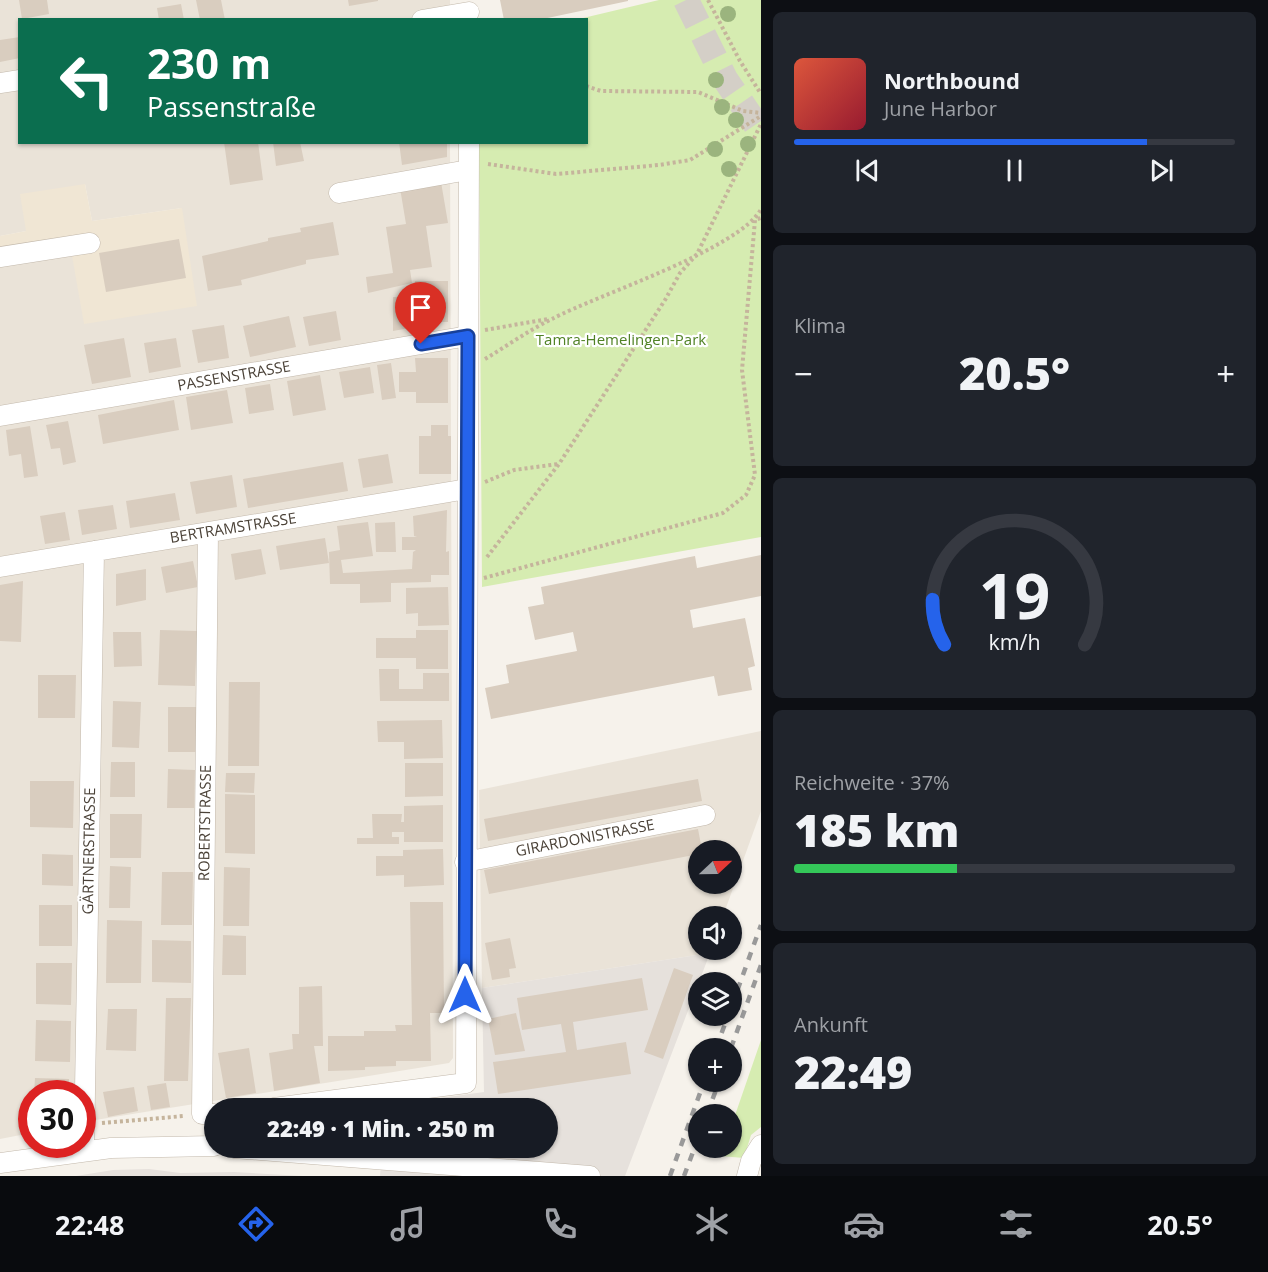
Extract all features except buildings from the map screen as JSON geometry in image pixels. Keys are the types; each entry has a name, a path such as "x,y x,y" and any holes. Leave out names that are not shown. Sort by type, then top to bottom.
{"street":[{"path":"432,18 469,11"},
{"path":"0,83 18,80"},
{"path":"339,193 469,158 466,1083 351,1098"},
{"path":"0,257 90,243"},
{"name":"PASSENSTRASSE","path":"0,416 468,336"},
{"name":"BERTRAMSTRASSE","path":"0,567 467,489"},
{"name":"ROBERTSTRASSE","path":"208,532 208,1098"},
{"name":"GÄRTNERSTRASSE","path":"86,1080 94,551"},
{"name":"GIRARDONISTRASSE","path":"465,862 705,815"},
{"path":"96,1150 155,1145 204,1146"},
{"path":"747,1176 751,1161 761,1145"},
{"path":"0,1163 35,1158"},
{"path":"347,1158 590,1176"}],"path":[{"path":"708,0 740,61 761,94"},
{"path":"588,87 601,91 698,92 743,111 761,114"},
{"path":"469,158 556,174 659,165 690,160 761,114"},
{"path":"466,583 559,464 680,273 697,254 761,124"},
{"path":"466,583 723,513 746,495 756,475 742,370 755,220 761,209"},
{"path":"468,370 552,318 697,254 761,218"},
{"path":"468,336 483,330 552,318"},
{"path":"467,489 514,470 559,464"},
{"path":"96,1125 117,1120 204,1114"}],"shaded area":[{"path":"0,0 450,0 450,18 18,18 18,144 450,144 453,1058 449,1063 232,1098 204,1098 204,1102 96,1120 96,1080 18,1080 18,1136 0,1139 0,261 182,208 92,221 85,184 26,231 0,236"},
{"path":"85,184 92,221 182,208 197,306 84,324 71,250 0,261 0,236 26,231 20,194"},
{"path":"761,731 761,811 742,864 742,840 688,840 688,894 731,894 727,906 688,906 688,956 482,988 479,790"},
{"path":"688,956 688,960 707,960 703,972 688,972 688,1011 625,1176 380,1176 381,1158 558,1158 558,1098 440,1098 484,1092 482,988"},
{"path":"149,1169 180,1173 234,1172 303,1176 76,1176 113,1170"}],"green space":[{"name":"Tamra-Hemelingen-Park","path":"659,0 761,0 761,537 482,587 479,144 588,144 588,18 583,18"},
{"path":"761,1040 761,1127 751,1135 744,1158 742,1158 742,1104 739,1104"}],"tunnel":[{"path":"686,0 725,79 761,132"}],"railway":[{"path":"742,977 761,925"},
{"path":"735,1038 761,965"},
{"path":"720,1038 724,1026"},
{"path":"670,1176 700,1092"},
{"path":"711,1104 715,1092"},
{"path":"684,1176 691,1158"}],"route":[{"path":"421,344 468,336 465,995"}]}
